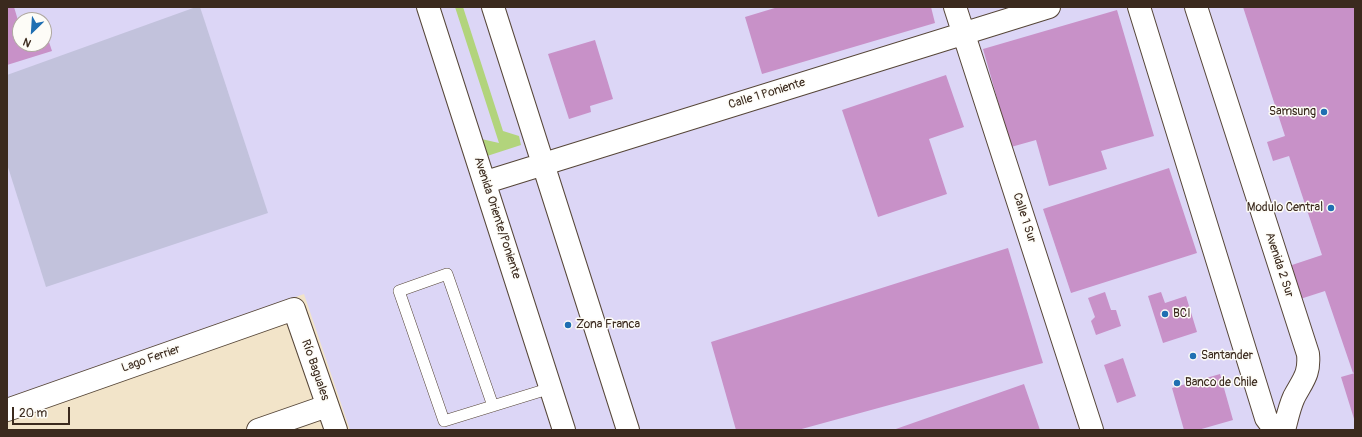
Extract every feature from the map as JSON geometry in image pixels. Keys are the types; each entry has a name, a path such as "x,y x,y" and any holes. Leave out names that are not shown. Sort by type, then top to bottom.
{"street":[{"name":"Avenida Oriente/Poniente","path":"428,7 486,182 564,430"},
{"path":"493,7 628,430"},
{"name":"Calle 1 Sur","path":"955,7 1092,430"},
{"name":"Calle 1 Poniente","path":"486,182 1049,7"},
{"path":"1139,7 1266,418 1275,430"},
{"name":"Avenida 2 Sur","path":"1196,7 1308,354 1309,366 1306,378 1292,403 1284,430"},
{"name":"Río Baguales","path":"294,309 336,430"},
{"name":"Lago Ferrier","path":"7,410 294,309"},
{"path":"258,430 327,406"}],"lane":[{"path":"493,406 447,274 399,291 444,421 493,406 551,388"}],"shaded area":[{"name":"Zona Franca","path":"7,7 1355,7 1355,430 350,430 304,294 7,399"},
{"path":"196,7 200,7 268,213 46,287 7,164 7,75"}],"green space":[{"path":"455,7 463,7 503,131 519,136 521,145 484,157 477,138 499,143"}],"building":[{"path":"7,7 14,7 16,12 12,12 12,52 49,52 7,65"},
{"path":"778,7 931,7 935,23 762,74 745,17"},
{"name":"Modulo Central","path":"1243,7 1355,7 1355,372 1353,373 1325,291 1294,301 1283,268 1322,255 1289,156 1273,161 1267,142 1285,136"},
{"path":"1117,10 1154,136 1101,151 1107,169 1049,186 1036,140 1011,147 983,49"},
{"path":"595,40 613,99 590,106 591,112 569,119 548,54"},
{"path":"946,75 964,127 929,139 947,194 878,217 842,110"},
{"path":"1169,168 1197,253 1071,293 1043,209"},
{"path":"1008,248 1043,363 798,430 736,430 711,342"},
{"path":"1105,292 1111,310 1116,310 1121,326 1096,335 1091,321 1095,317 1088,298"},
{"path":"1161,292 1165,303 1186,296 1197,332 1163,343 1148,296"},
{"path":"1123,358 1136,396 1117,403 1104,365"},
{"path":"1355,373 1355,422 1341,377"},
{"path":"1220,374 1233,420 1198,430 1184,430 1172,388"},
{"path":"1024,384 1040,430 893,430"}],"place":[{"name":"Samsung","path":"1324,112"},
{"name":"Modulo Central","path":"1331,208"},
{"name":"BCI","path":"1165,314"},
{"name":"Zona Franca","path":"568,325"},
{"name":"Santander","path":"1193,356"},
{"name":"Banco de Chile","path":"1177,383"}]}
